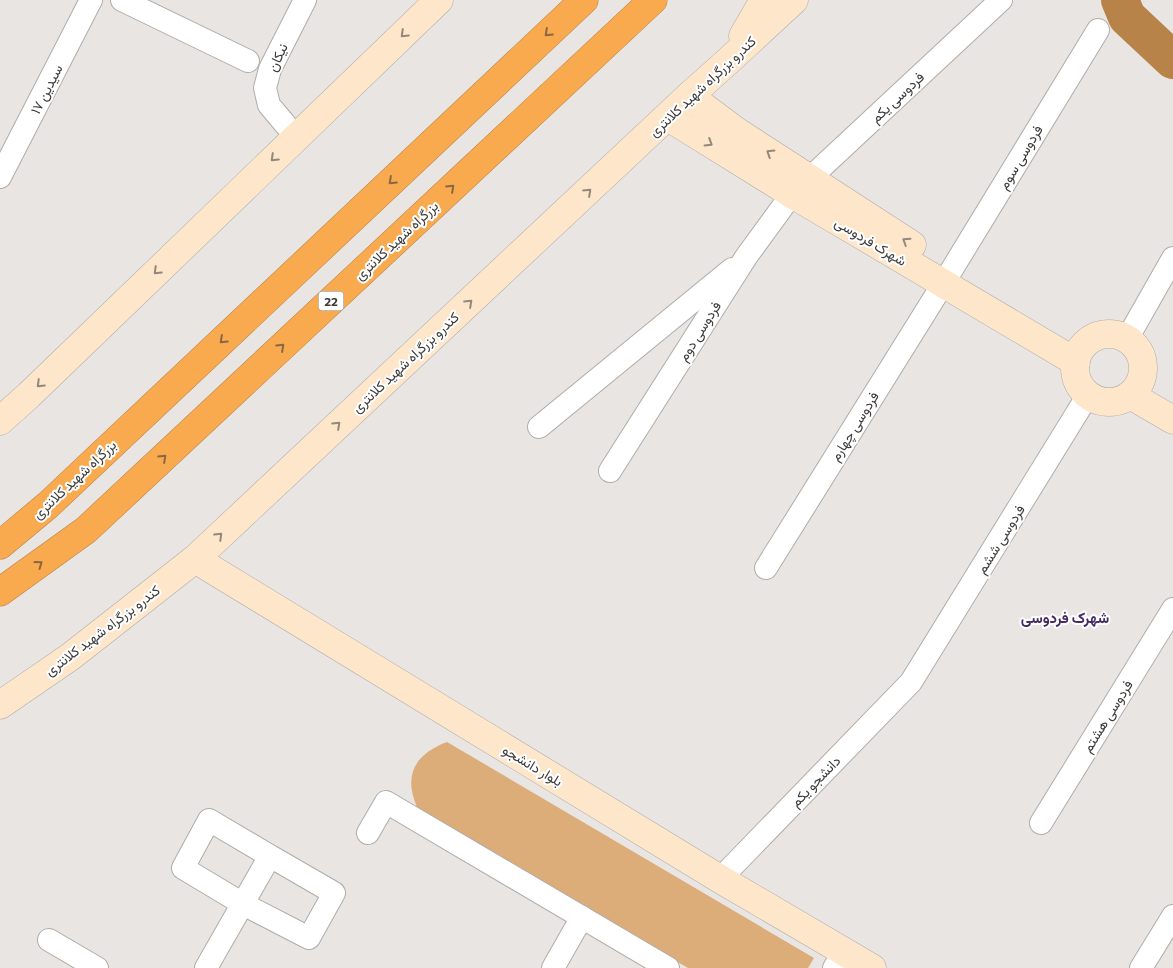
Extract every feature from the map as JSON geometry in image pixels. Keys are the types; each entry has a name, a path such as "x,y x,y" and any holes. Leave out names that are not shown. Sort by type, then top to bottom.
{"highway":[{"name":"بزرگراه شهید کلانتری","path":"0,545 48,505 584,0"},
{"name":"بزرگراه شهید کلانتری","path":"0,592 86,530 653,0"}],"main road":[{"path":"0,421 439,0"},
{"path":"726,64 761,5 762,0"},
{"name":"کندرو بزرگراه شهید کلانتری","path":"0,705 70,657 195,559 794,0"},
{"name":"شهرک فردوسی","path":"689,96 801,186"},
{"name":"شهرک فردوسی","path":"668,117 801,186 947,277 1080,355"},
{"path":"1117,335 1127,339 1135,346 1141,356 1143,366 1142,377 1134,391 1122,399 1114,402 1096,400 1082,389 1078,381 1075,372 1080,355 1086,344 1095,337 1117,335"},
{"path":"1134,391 1173,408"},
{"path":"1134,391 1173,420"},
{"name":"بلوار دانشجو","path":"195,559 720,879 839,960 872,968"}],"street":[{"name":"۱۷ سیدین","path":"0,177 91,0"},
{"path":"122,0 248,61"},
{"name":"نیکان","path":"296,137 269,105 265,88 270,69 305,0"},
{"name":"فردوسی یکم","path":"801,186 1001,0"},
{"name":"فردوسی سوم","path":"947,277 1098,30"},
{"name":"فردوسی دوم","path":"610,471 746,257 801,186"},
{"path":"539,428 746,257"},
{"path":"1127,339 1173,258"},
{"name":"فردوسی چهارم","path":"766,568 947,277"},
{"name":"فردوسی ششم","path":"911,682 1088,395"},
{"name":"فردوسی هشتم","path":"1041,823 1173,609"},
{"name":"دانشجو یکم","path":"720,879 911,682"},
{"path":"368,833 386,802 668,968"},
{"path":"209,820 334,893 309,938 243,904 183,868 209,820"},
{"path":"206,968 270,856"},
{"path":"1142,968 1173,916"},
{"path":"553,968 582,917"},
{"path":"49,940 97,968"}],"shaded area":[{"path":"447,742 814,958 808,968 688,968 417,807 411,785 415,767 427,753"}],"waterway":[{"path":"1120,0 1127,17 1173,60"}],"district":[{"name":"شهرک فردوسی","path":"1065,617"}]}
